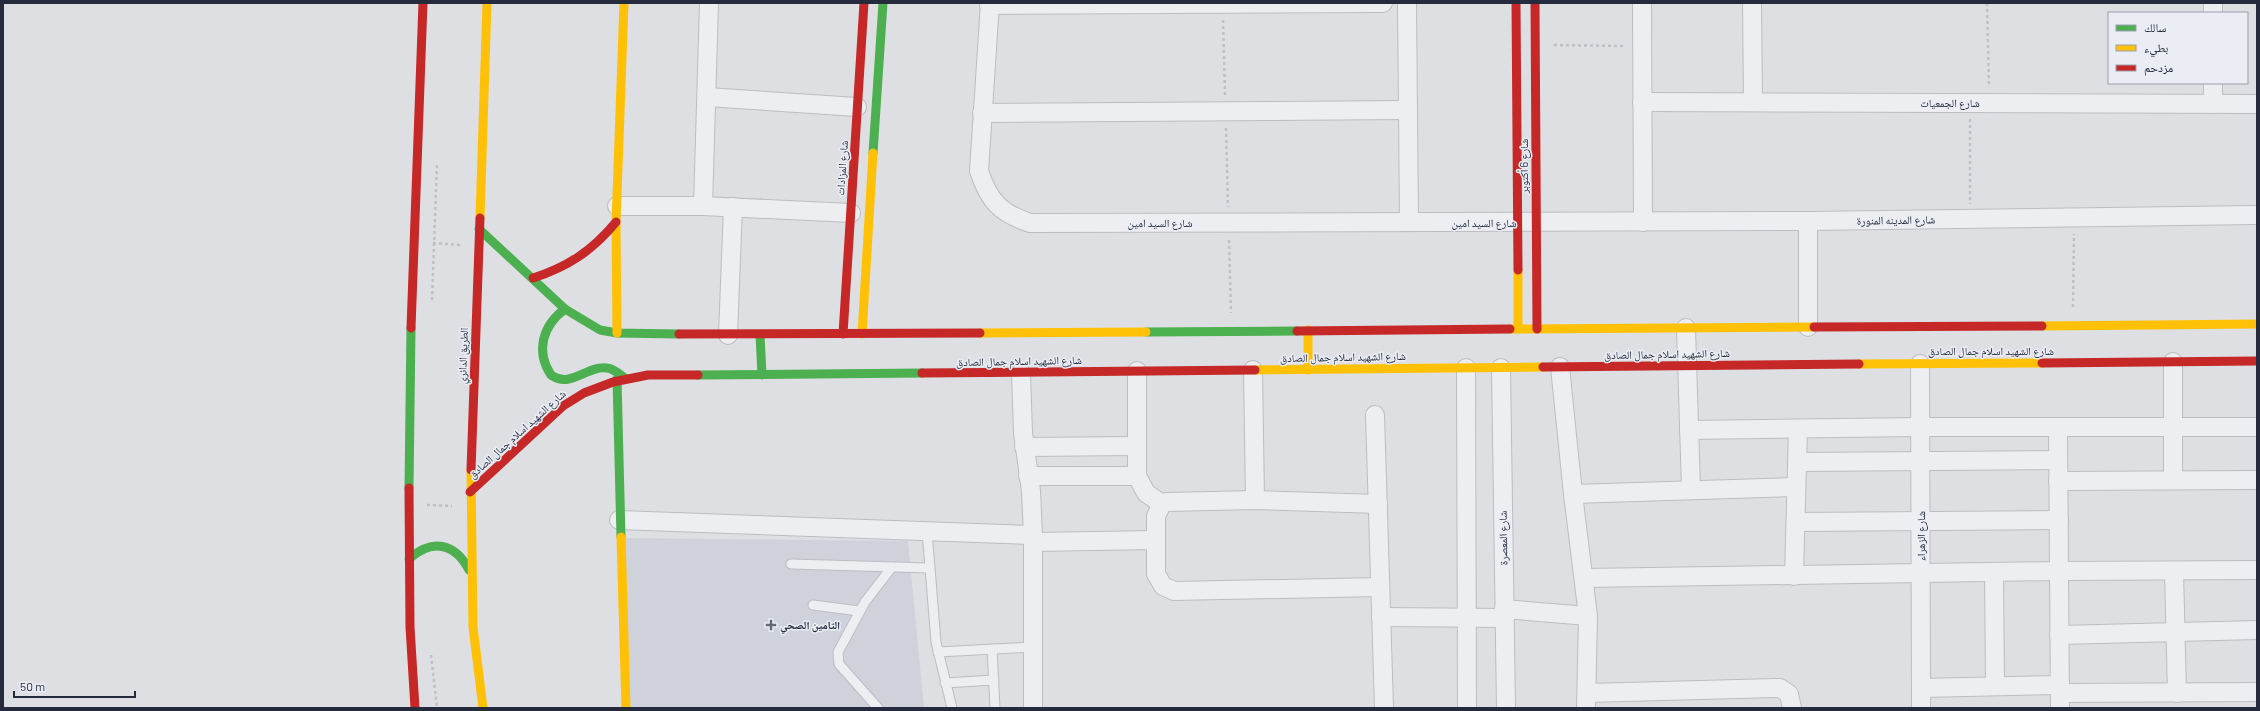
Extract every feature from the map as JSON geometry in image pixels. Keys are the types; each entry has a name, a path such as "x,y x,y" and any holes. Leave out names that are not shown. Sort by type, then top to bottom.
{"street":[{"path":"415,708 412,676 409,559 408,407 423,3"},
{"name":"الطريق الدائري","path":"484,708 479,689 470,596 470,492 487,3"},
{"path":"617,333 617,214 624,3"},
{"path":"703,206 709,3"},
{"name":"شارع المزادات","path":"843,334 864,3"},
{"path":"862,334 883,3"},
{"path":"989,4 1383,3"},
{"path":"1407,3 1409,222"},
{"name":"شارع 6 أكتوبر","path":"1516,3 1518,329"},
{"name":"شارع 6 أكتوبر","path":"1535,3 1537,329"},
{"path":"1642,3 1643,222"},
{"path":"1752,3 1753,102"},
{"name":"شارع السيد امين","path":"989,4 979,171 985,190 992,200 1012,217 1030,223 1536,223"},
{"path":"2213,84 2213,104"},
{"path":"706,97 858,107"},
{"name":"شارع الجمعيات","path":"1642,102 2257,104"},
{"path":"982,113 1408,110"},
{"path":"617,214 703,206 851,213"},
{"path":"728,335 732,207"},
{"path":"533,278 572,264 589,253 604,239 617,214"},
{"name":"شارع المدينه المنورة","path":"1536,223 2257,215"},
{"path":"1808,221 1808,327"},
{"path":"479,229 566,309 600,330 617,333 760,335 2257,324"},
{"path":"566,309 552,319 542,341 544,359 552,375 559,379 565,380 593,369 604,368 612,369 621,379 619,520 626,708"},
{"path":"1686,328 1691,489"},
{"path":"1308,330 1308,370"},
{"path":"760,335 762,375"},
{"name":"شارع الشهيد اسلام جمال الصادق","path":"470,492 563,406 589,389 621,379 670,374 762,375 1021,373 2257,361"},
{"path":"2173,362 2173,480"},
{"name":"شارع الزهراء","path":"1920,364 1921,708"},
{"path":"1560,367 1572,494 1588,616 1587,701 1780,688 1789,694 1792,708"},
{"path":"1466,368 1467,708"},
{"name":"شارع المعصرة","path":"1501,368 1506,708"},
{"path":"1253,370 1255,500"},
{"path":"1137,371 1137,476 1146,493 1162,504"},
{"path":"1021,373 1024,447 1033,539 1033,708"},
{"path":"1375,414 1384,708"},
{"path":"1689,430 1920,427 2257,427"},
{"path":"2058,427 2060,695"},
{"path":"1794,576 1798,429"},
{"path":"1024,447 1136,446"},
{"path":"1798,462 2058,460"},
{"path":"1028,476 1137,476"},
{"path":"2058,481 2257,480"},
{"path":"1572,494 1691,489 1796,487"},
{"path":"1378,504 1255,500 1173,501 1162,504 1156,516 1156,574 1163,586 1174,591 1380,587"},
{"path":"619,520 927,531 1033,539 1156,540"},
{"path":"1796,522 2059,520"},
{"path":"409,559 425,547 444,546 462,556 470,570"},
{"path":"1584,578 2059,571 2257,570"},
{"path":"2174,571 2177,693"},
{"path":"1994,572 1995,686"},
{"path":"1381,617 1466,617 1504,613 1588,616"},
{"path":"2060,635 2257,630"},
{"path":"1921,688 1995,686 2060,695 2257,692"}],"lane":[{"path":"927,531 929,568 938,652 952,708"},
{"path":"791,564 929,568"},
{"path":"878,708 838,664 837,658 838,652 859,611 892,567"},
{"path":"813,605 859,611"},
{"path":"938,652 1033,647"},
{"path":"992,649 995,708"},
{"path":"945,683 994,680"}],"path":[{"path":"1987,3 1990,103"},
{"path":"1223,4 1231,331"},
{"path":"1535,45 1642,46"},
{"path":"1970,103 1970,218"},
{"path":"432,307 438,158"},
{"path":"2073,325 2074,217"},
{"path":"414,241 434,244 478,245"},
{"path":"425,512 425,505 470,505"},
{"path":"431,650 437,708"}],"shaded area":[{"name":"التامين الصحي","path":"623,538 908,541 924,708 628,708"}],"traffic: fast":[{"path":"873,153 883,3"},
{"path":"479,229 565,309 600,330 617,333 679,334"},
{"path":"565,309 557,315 551,323 544,339 543,357 551,375 558,379 565,379 600,368 607,368 615,371 626,379"},
{"path":"409,488 411,328"},
{"path":"1146,332 1297,331"},
{"path":"760,335 762,375"},
{"path":"698,375 922,373"},
{"path":"617,379 621,537"},
{"path":"409,559 426,548 442,546 457,554 469,570"}],"traffic: slow":[{"path":"480,218 487,3"},
{"path":"617,333 616,222 624,3"},
{"path":"862,334 873,153"},
{"path":"1518,270 1518,329"},
{"path":"2042,326 2257,324"},
{"path":"1510,329 1814,327"},
{"path":"1308,330 1308,370"},
{"path":"980,333 1146,332"},
{"path":"1859,364 2042,363"},
{"path":"1255,370 1543,367"},
{"path":"471,470 473,627 483,708"},
{"path":"621,537 626,708"}],"traffic: jam":[{"path":"411,328 423,3"},
{"path":"843,334 864,3"},
{"path":"1516,3 1518,270"},
{"path":"1535,3 1537,329"},
{"path":"471,470 480,218"},
{"path":"533,278 546,274 569,263 589,249 616,222"},
{"path":"1814,327 2042,326"},
{"path":"1297,331 1510,329"},
{"path":"679,334 980,333"},
{"path":"2042,363 2257,361"},
{"path":"1543,367 1859,364"},
{"path":"922,373 1255,370"},
{"path":"470,492 563,406 584,393 613,382 648,375 698,375"},
{"path":"409,488 410,627 415,708"}],"place":[{"name":"التامين الصحي","path":"771,625"}]}
